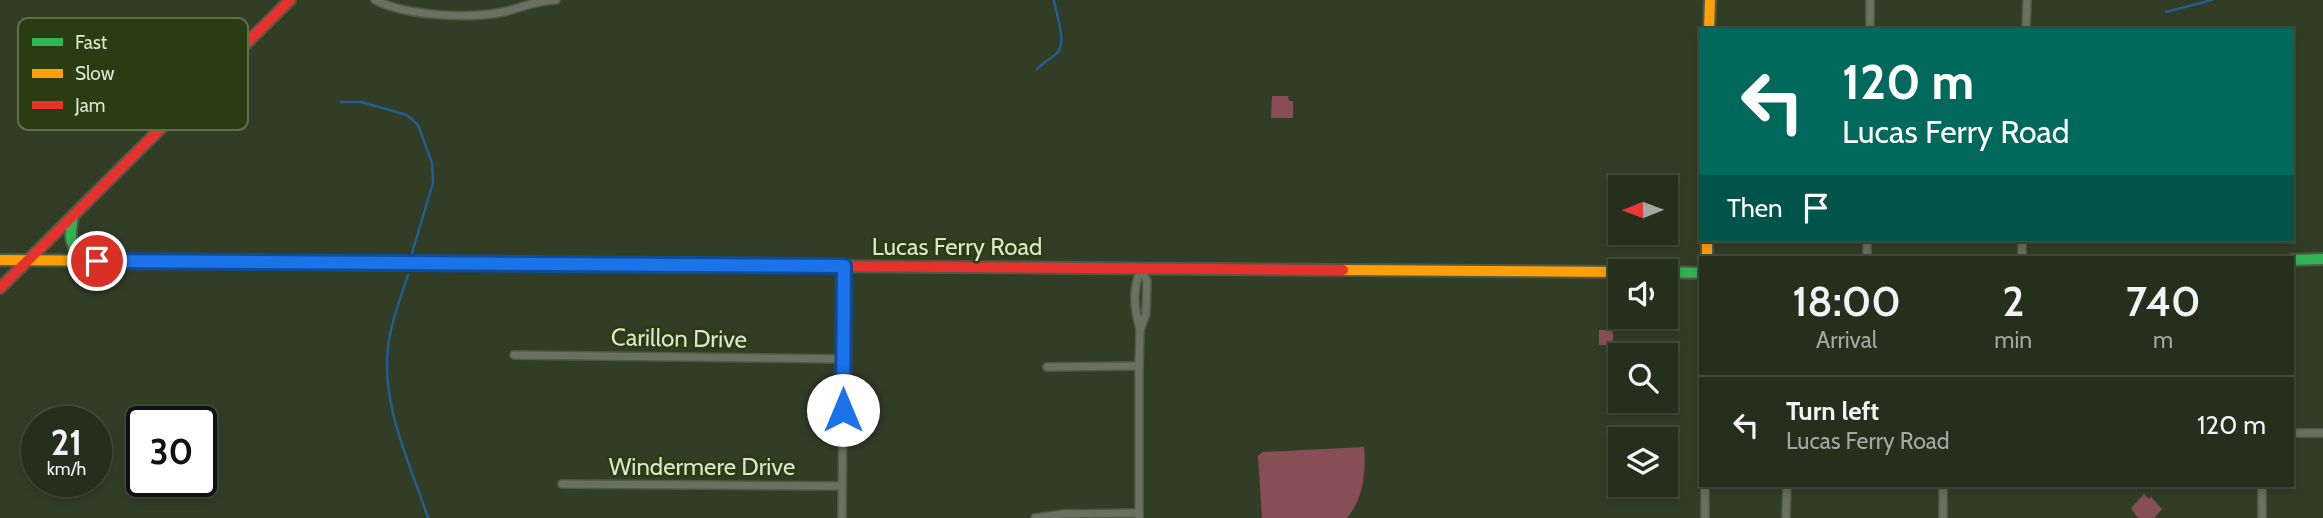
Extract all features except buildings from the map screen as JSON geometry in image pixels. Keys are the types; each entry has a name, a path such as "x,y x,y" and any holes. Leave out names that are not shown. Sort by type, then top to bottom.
{"street":[{"path":"248,42 290,0"},
{"path":"374,0 406,11 485,15 542,0 556,0"},
{"path":"1709,28 1710,0"},
{"path":"1870,0 1870,28"},
{"path":"2026,28 2027,0"},
{"path":"0,288 159,130"},
{"path":"74,215 69,236 72,246 78,254 97,261"},
{"path":"2294,260 2323,259"},
{"name":"Lucas Ferry Road","path":"0,260 1608,272"},
{"path":"842,518 844,266"},
{"path":"1035,518 1063,514 1139,516 1140,330 1134,293 1141,269"},
{"path":"1140,330 1146,314 1147,281 1141,269"},
{"path":"1678,272 1699,273"},
{"name":"Carillon Drive","path":"514,355 843,359"},
{"path":"1046,367 1139,366"},
{"path":"2294,433 2323,433"},
{"name":"Windermere Drive","path":"562,484 842,486"},
{"path":"1705,487 1705,518"},
{"path":"1786,518 1787,487"},
{"path":"1943,487 1943,518"},
{"path":"2262,487 2262,518"}],"shaded area":[{"path":"1272,96 1288,96 1289,101 1293,101 1293,118 1271,118"},
{"path":"1599,330 1613,330 1612,343 1599,345"},
{"path":"1364,447 1363,484 1357,502 1347,518 1262,518 1258,456 1263,452"},
{"path":"2144,494 2149,499 2151,497 2162,509 2154,518 2138,518 2131,508"}],"waterway":[{"path":"1037,69 1055,55 1061,44 1061,30 1054,0"},
{"path":"2166,12 2212,0"},
{"path":"341,102 361,102 407,115 418,125 432,163 433,183 412,253"},
{"path":"408,275 389,338 387,369 393,413 428,518"}],"traffic: fast":[{"path":"73,216 71,237 74,247 91,259"},
{"path":"2294,260 2323,259"},
{"path":"484,264 804,266"},
{"path":"1678,272 1699,273"}],"traffic: slow":[{"path":"1709,28 1710,0"},
{"path":"1707,242 1707,256"},
{"path":"0,260 484,264"},
{"path":"1343,270 1608,272"}],"traffic: jam":[{"path":"248,42 290,0"},
{"path":"0,288 159,130"},
{"path":"804,266 1343,270"}],"route":[{"path":"97,261 844,266 843,410"}]}
